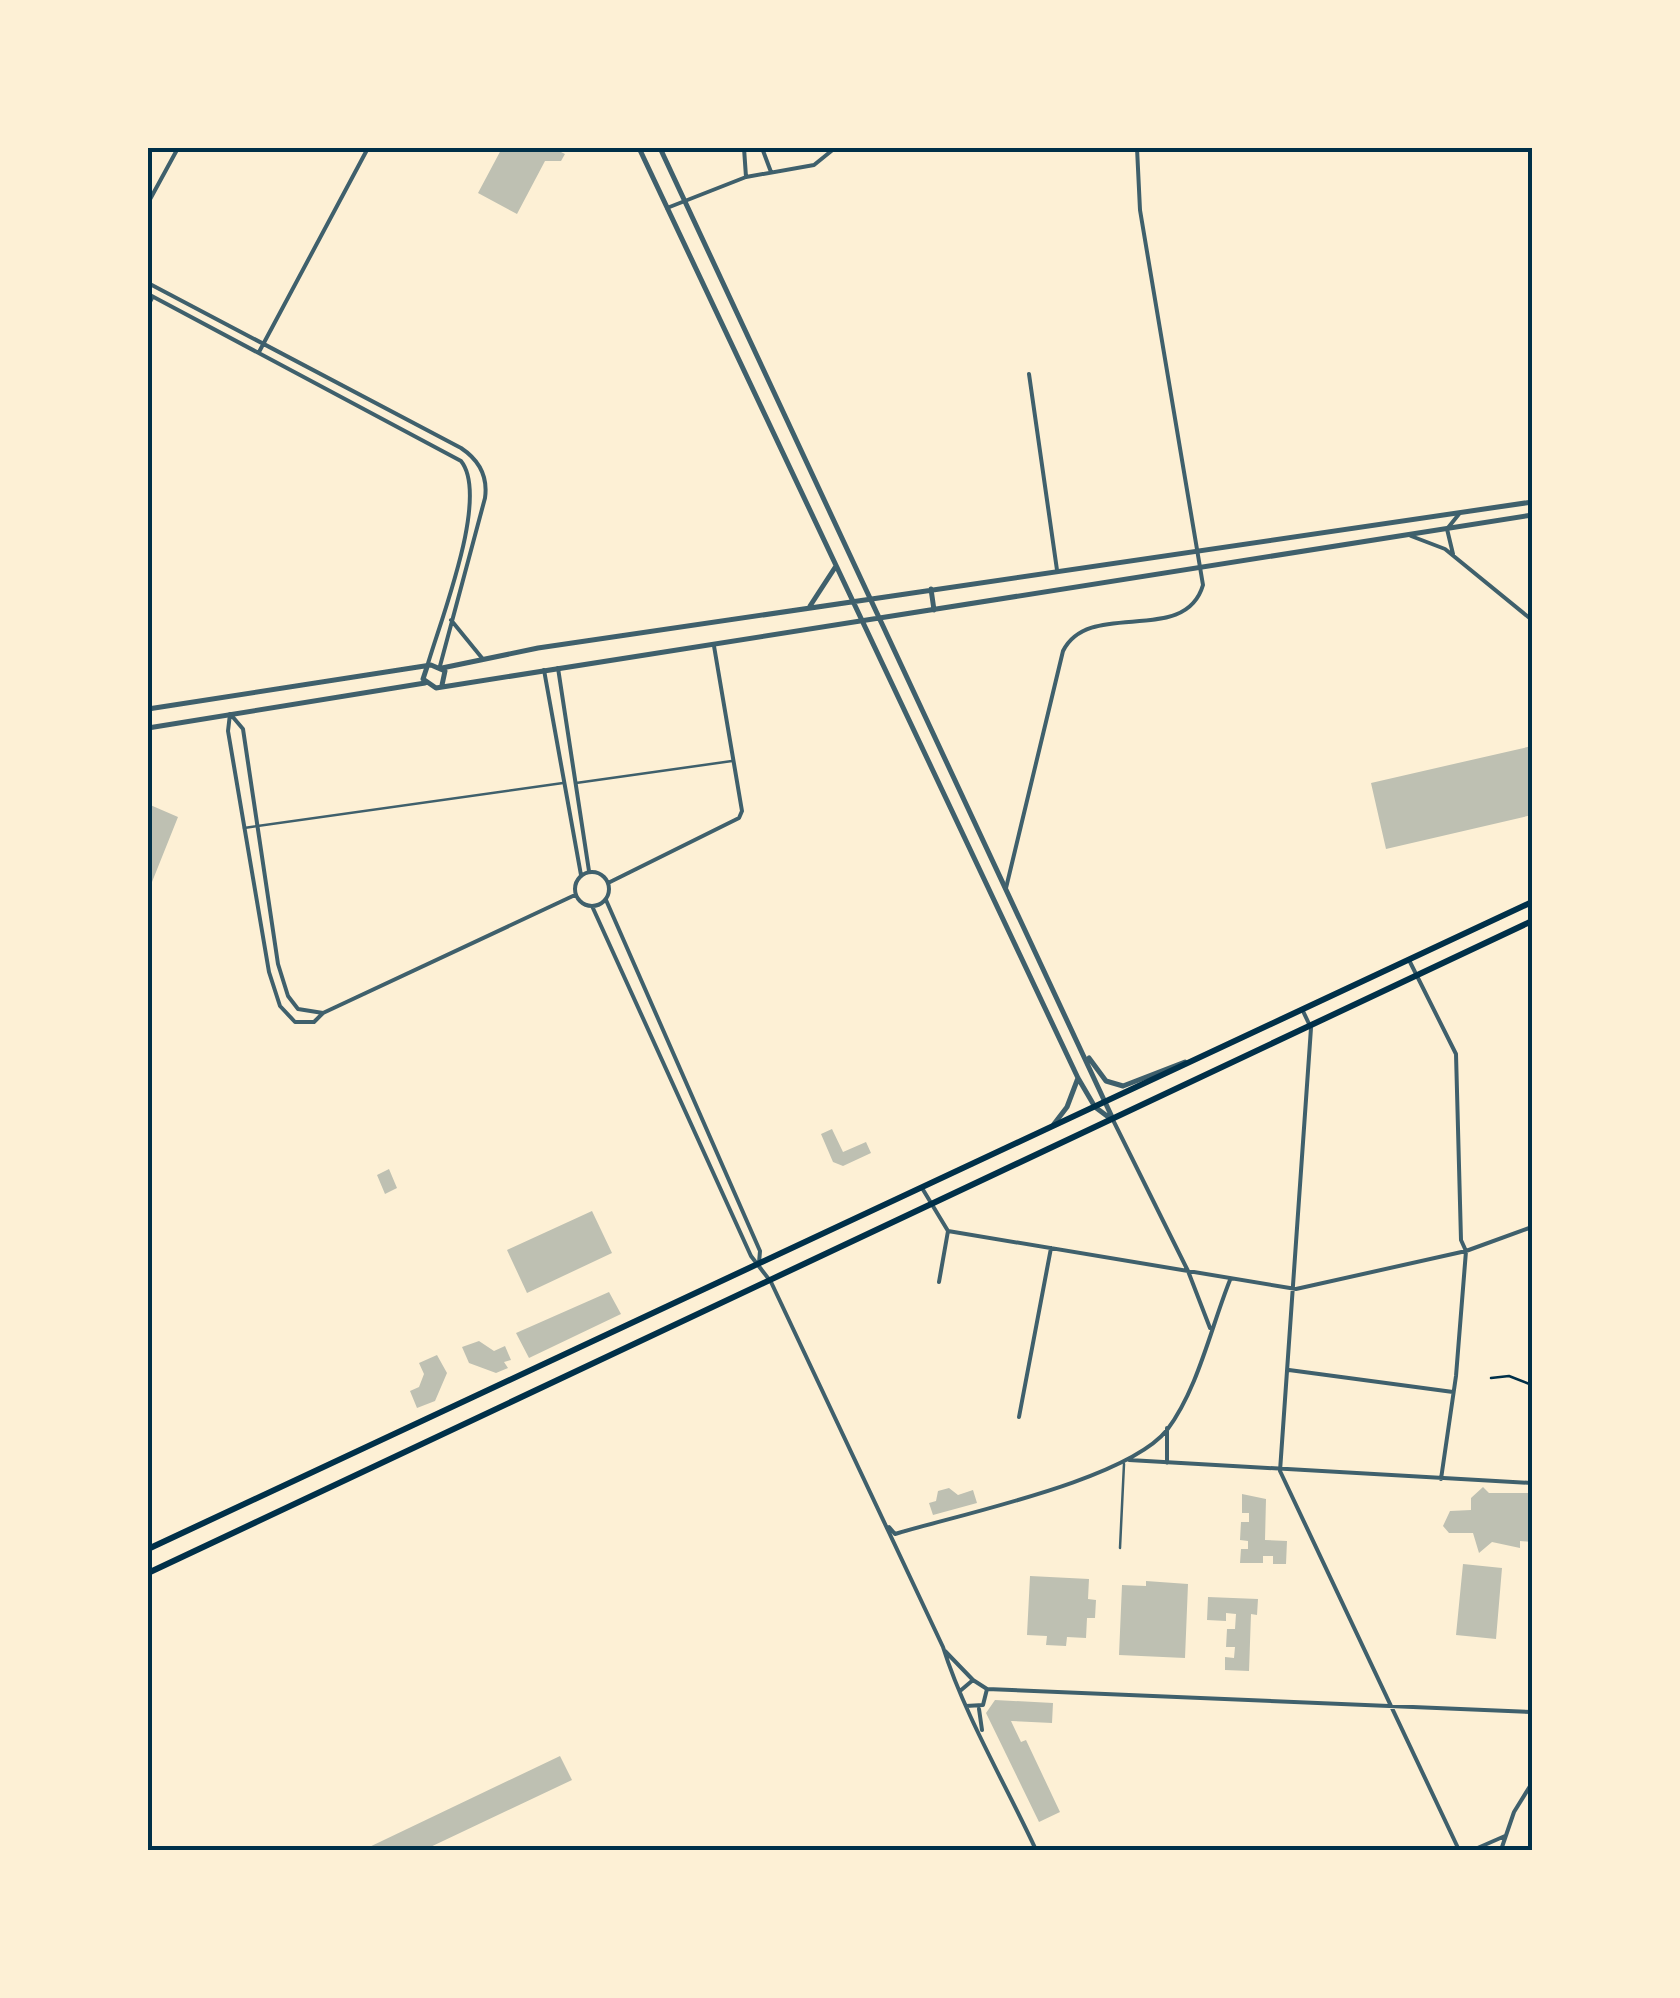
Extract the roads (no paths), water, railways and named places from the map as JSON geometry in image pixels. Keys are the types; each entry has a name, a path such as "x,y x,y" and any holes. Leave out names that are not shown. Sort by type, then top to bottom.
{"main road":[{"path":"148,1548 1532,902"},
{"path":"148,1573 1532,921"}],"street":[{"path":"148,204 178,148"},
{"path":"259,352 368,148"},
{"path":"639,148 1078,1078 1095,1106 1113,1120"},
{"path":"660,148 1113,1120 1188,1271 1211,1330"},
{"path":"744,148 746,177"},
{"path":"762,148 771,172"},
{"path":"668,208 746,177 814,165 836,148"},
{"path":"1006,888 1070,639 1090,628 1184,611 1200,596 1200,568 1140,210 1137,148"},
{"path":"148,283 461,448 478,463 486,489 451,620 441,667 446,676 442,684"},
{"path":"150,295 461,461 470,473 472,506 425,683"},
{"path":"1029,374 1057,570"},
{"path":"148,709 1057,570 1197,553 1532,502"},
{"path":"1454,556 1448,529 1459,514"},
{"path":"148,728 425,683 432,688 714,646 1532,516"},
{"path":"1406,536 1433,543 1454,556 1532,620"},
{"path":"809,608 836,566"},
{"path":"931,589 934,610"},
{"path":"451,620 482,658"},
{"path":"608,883 740,818 714,646"},
{"path":"558,668 589,871"},
{"path":"544,670 580,875 576,895"},
{"path":"228,698 228,731 269,972 287,1017 304,1024 576,895"},
{"path":"230,714 242,728 278,964 288,996 304,1013 323,1013"},
{"path":"580,875 598,872 608,883 606,900 694,1092 760,1252 759,1263"},
{"path":"576,895 592,906 675,1081 751,1256 771,1282 1036,1850"},
{"path":"592,906 606,900"},
{"path":"1409,960 1456,1054 1461,1240 1466,1250 1442,1478"},
{"path":"1302,1009 1311,1028 1296,1289 1280,1471 1459,1850"},
{"path":"1083,1052 1106,1081 1124,1086 1174,1064 1189,1062"},
{"path":"1051,1128 1067,1107 1078,1078"},
{"path":"922,1188 928,1204 948,1231 1296,1289 1466,1250 1532,1227"},
{"path":"940,1282 948,1231"},
{"path":"1019,1417 1051,1248"},
{"path":"886,1524 895,1534 1127,1461 1154,1444 1168,1428 1230,1278"},
{"path":"1289,1370 1453,1392"},
{"path":"1167,1463 1168,1428"},
{"path":"1127,1461 1529,1483"},
{"path":"942,1647 986,1688 1532,1712"},
{"path":"960,1694 963,1686 974,1680"},
{"path":"966,1706 979,1707 986,1702 986,1688"},
{"path":"979,1707 983,1734"},
{"path":"1501,1850 1504,1836 1532,1783"},
{"path":"1473,1850 1504,1836"}],"lane":[{"path":"148,308 150,295"},
{"path":"575,783 733,761"},
{"path":"244,828 564,783"},
{"path":"1120,1548 1127,1461"}]}
